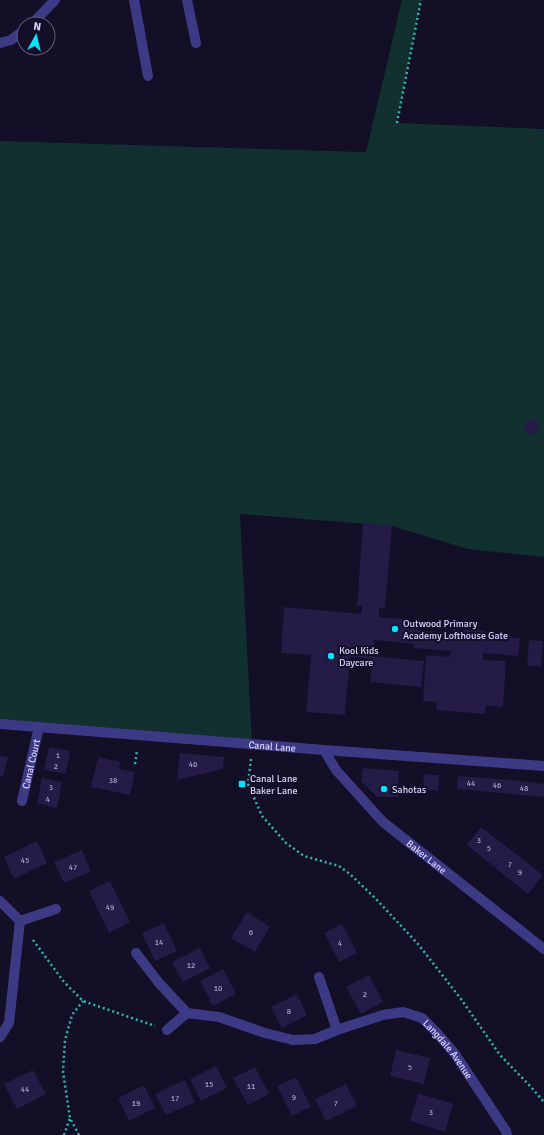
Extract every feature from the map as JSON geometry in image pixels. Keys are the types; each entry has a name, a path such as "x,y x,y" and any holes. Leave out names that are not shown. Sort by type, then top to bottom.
{"street":[{"path":"40,16 55,0"},
{"path":"134,0 148,76"},
{"path":"187,0 196,43"},
{"path":"0,43 11,40 16,36"},
{"name":"Canal Lane","path":"0,724 544,766"},
{"name":"Canal Court","path":"22,801 39,727"},
{"name":"Baker Lane","path":"324,750 336,770 384,822 544,949"},
{"path":"0,901 20,921"},
{"path":"20,921 56,909"},
{"path":"0,1037 9,1023 20,921"},
{"path":"136,953 159,983 187,1012 167,1030"},
{"path":"319,977 337,1030"},
{"name":"Langdale Avenue","path":"187,1012 220,1017 265,1033 293,1040 315,1040 337,1030 383,1015 403,1012 422,1018 454,1054 506,1131 507,1135"}],"path":[{"path":"397,123 421,0"},
{"path":"252,744 248,784 262,816 286,843 304,856 339,866 351,875 376,899 418,944 461,999 500,1055 544,1102"},
{"path":"20,921 64,982 83,1001 167,1030"},
{"path":"79,1135 70,1118 63,1072 65,1040 72,1015 83,1001"},
{"path":"64,1135 70,1118"}],"green space":[{"path":"402,0 421,0 397,123 544,129 544,557 468,549 392,526 240,514 252,744 0,724 0,141 366,152"}],"building":[{"path":"532,419 539,424 538,432 531,435 525,431 526,422"},
{"path":"363,523 392,526 385,608 379,608 379,617 418,620 417,630 452,633 453,629 485,631 485,635 520,638 518,656 483,653 483,660 506,661 503,707 486,706 485,714 436,710 437,702 423,701 426,655 450,657 451,651 414,648 414,644 374,640 372,656 424,661 421,687 370,682 373,659 350,657 345,715 306,712 311,655 281,653 284,607 361,614 362,606 357,606"},
{"path":"529,640 543,641 541,667 527,666"},
{"path":"49,747 70,751 66,774 44,770"},
{"path":"180,753 224,757 223,769 177,780"},
{"path":"0,756 8,757 3,777 0,776"},
{"path":"98,757 120,762 119,769 135,772 130,795 91,787"},
{"name":"Sahotas","path":"363,768 399,771 398,797 377,797 361,781"},
{"path":"424,774 439,775 438,791 423,790"},
{"path":"458,776 544,784 544,797 457,789"},
{"path":"42,778 62,782 57,808 37,803"},
{"path":"481,827 543,875 528,894 467,845"},
{"path":"37,841 47,863 14,879 4,857"},
{"path":"82,850 91,871 64,883 54,862"},
{"path":"110,881 130,922 109,933 89,891"},
{"path":"247,912 270,927 255,952 231,938"},
{"path":"164,923 177,951 155,961 142,933"},
{"path":"342,924 357,953 339,962 324,933"},
{"path":"200,948 210,968 183,982 172,962"},
{"path":"223,969 236,994 213,1006 200,981"},
{"path":"369,975 383,1002 361,1014 346,987"},
{"path":"297,994 307,1015 282,1028 271,1007"},
{"path":"396,1050 430,1058 424,1084 390,1076"},
{"path":"216,1066 227,1088 201,1101 190,1079"},
{"path":"255,1067 269,1094 248,1105 233,1078"},
{"path":"33,1070 46,1094 17,1109 4,1084"},
{"path":"296,1077 311,1107 292,1116 277,1086"},
{"path":"185,1080 195,1102 166,1115 155,1094"},
{"path":"346,1084 357,1106 326,1121 315,1099"},
{"path":"144,1085 155,1108 129,1121 118,1098"},
{"path":"418,1093 453,1104 445,1132 410,1121"}],"place":[{"name":"Outwood Primary Academy Lofthouse Gate","path":"395,629"},
{"name":"Kool Kids Daycare","path":"331,656"},
{"name":"Canal Lane Baker Lane","path":"242,784"},
{"name":"Sahotas","path":"384,789"}]}
